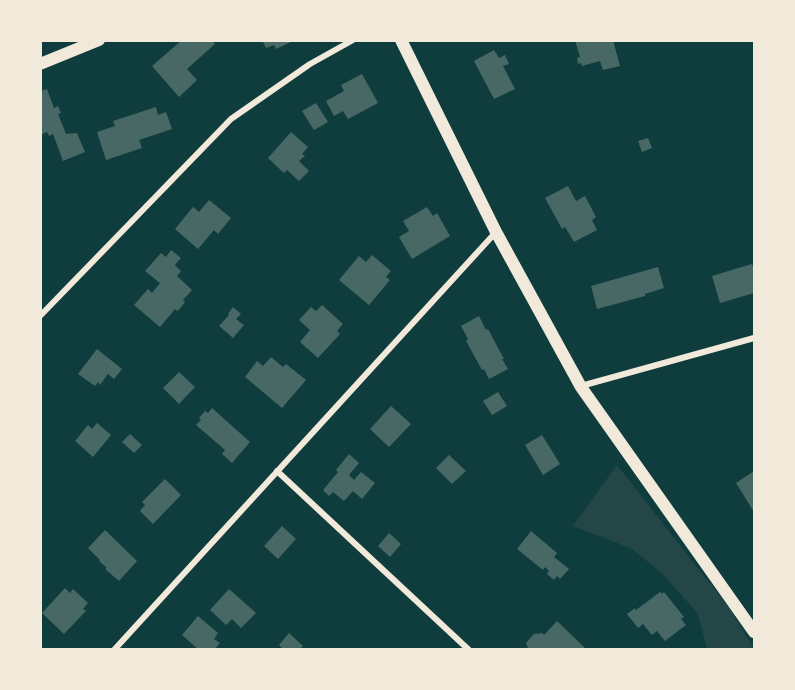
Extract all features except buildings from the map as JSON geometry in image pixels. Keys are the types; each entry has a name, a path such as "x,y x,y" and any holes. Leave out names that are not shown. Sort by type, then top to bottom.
{"main road":[{"path":"40,64 99,40"},
{"path":"401,40 496,232 581,387 754,632"}],"street":[{"path":"40,316 231,119 310,64 353,40"},
{"path":"114,650 496,232"},
{"path":"581,387 754,338"},
{"path":"277,471 469,650"}],"shaded area":[{"path":"617,465 730,609 754,649 707,649 698,614 662,573 630,548 573,526"}]}
